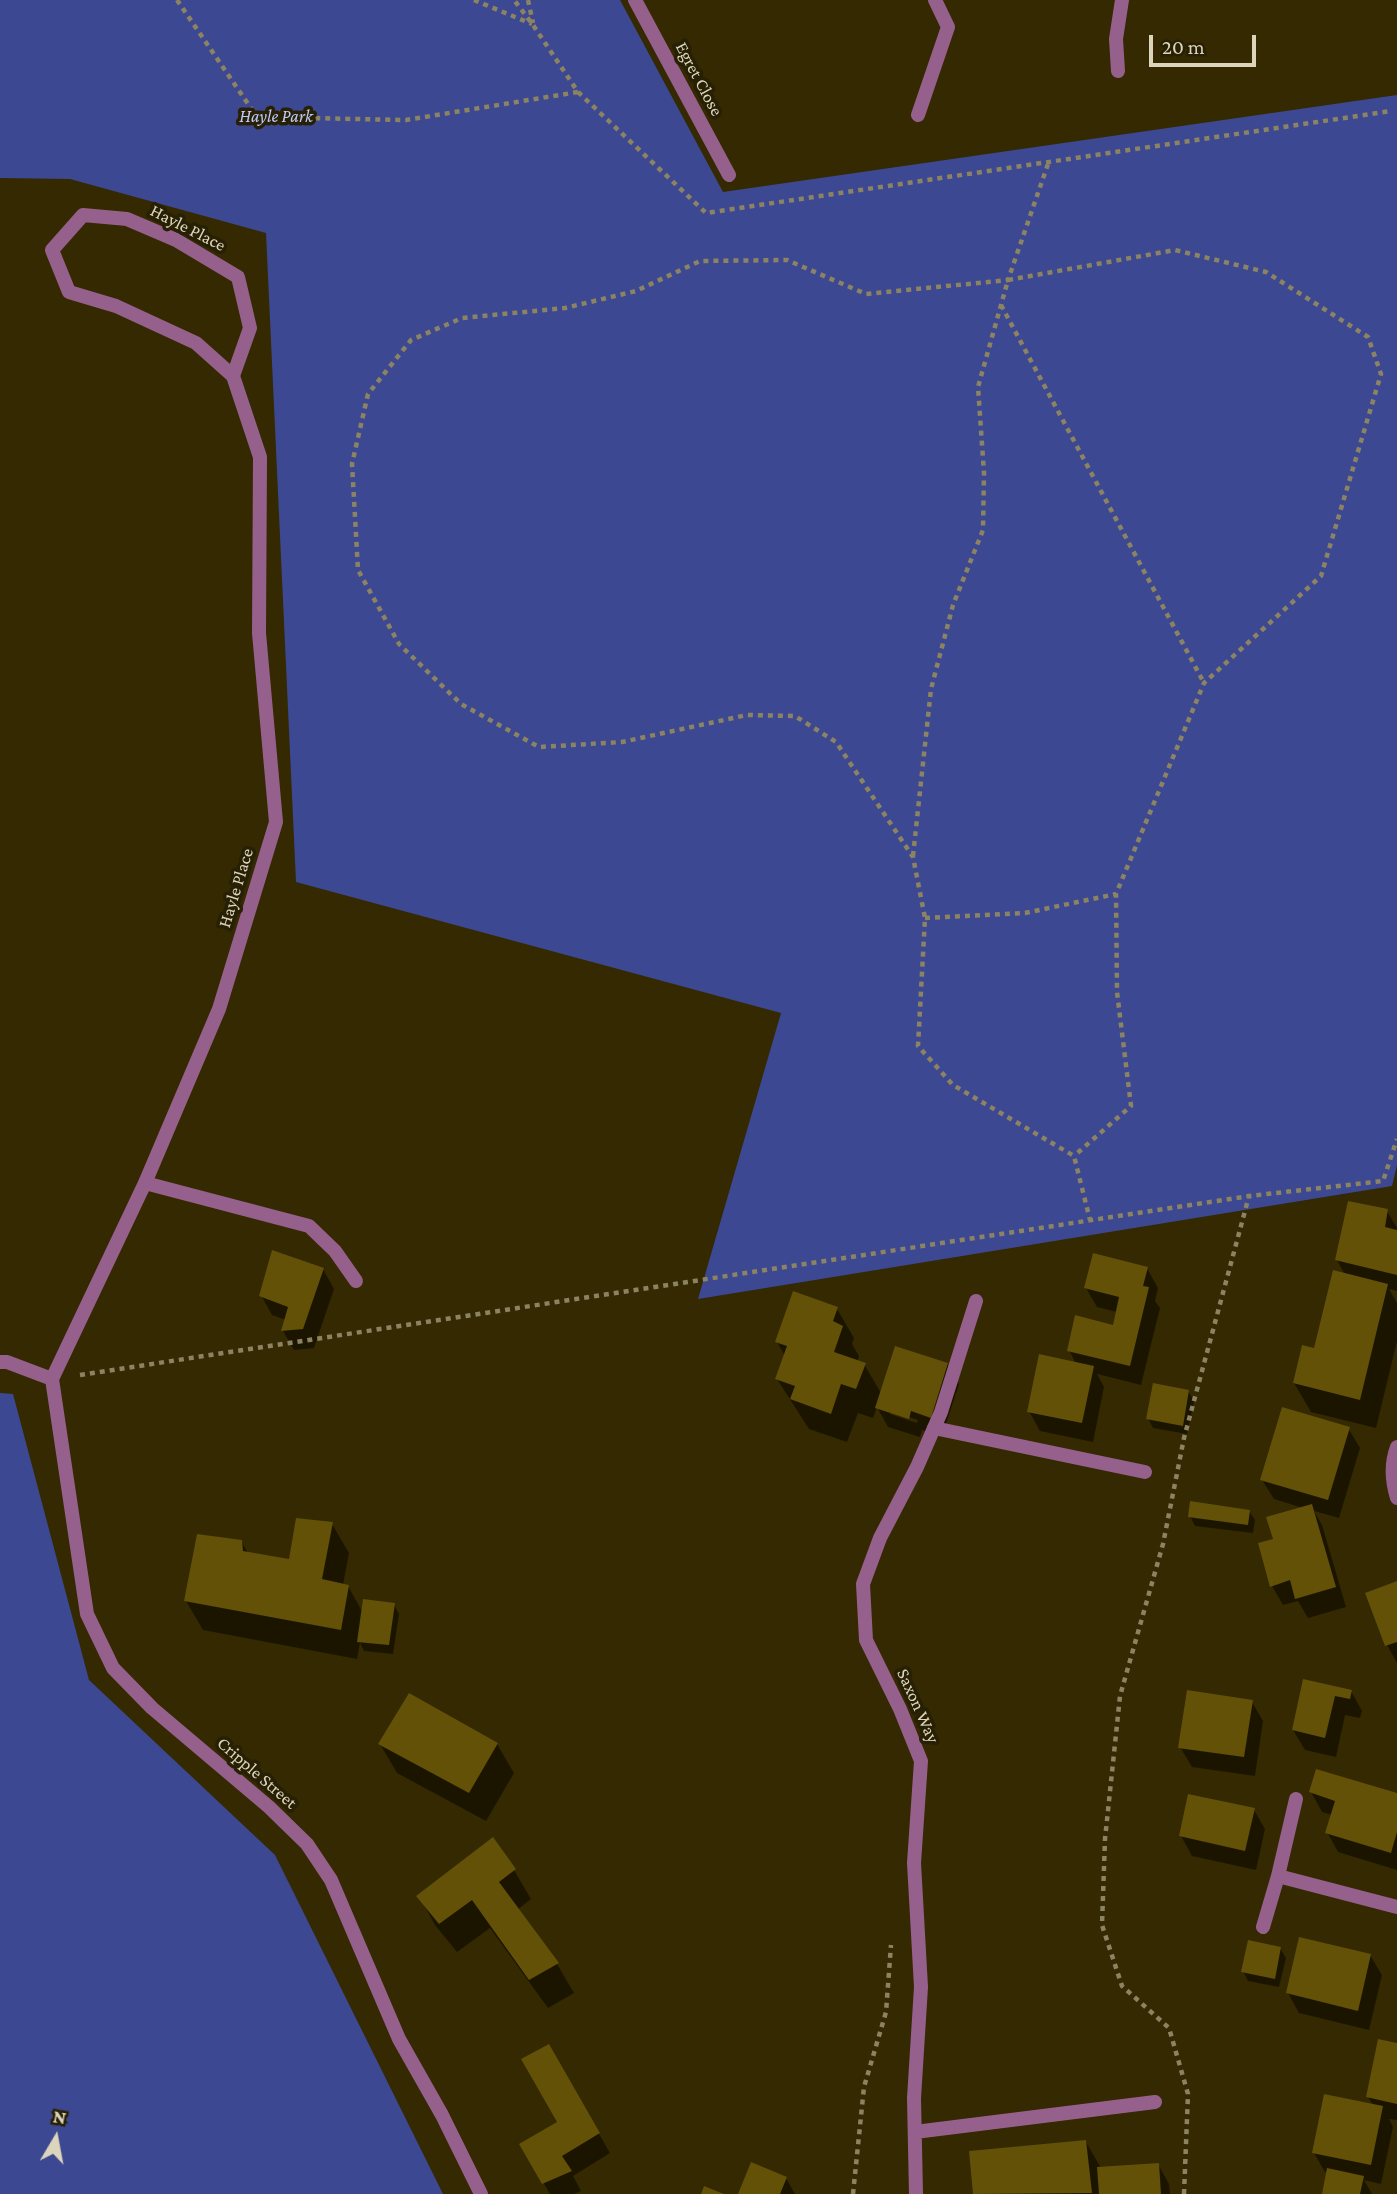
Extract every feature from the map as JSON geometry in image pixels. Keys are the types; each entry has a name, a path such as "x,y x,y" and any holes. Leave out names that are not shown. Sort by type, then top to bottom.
{"street":[{"name":"Egret Close","path":"635,0 729,176"},
{"path":"918,116 948,27 935,0"},
{"path":"1118,71 1116,39 1122,0"},
{"name":"Hayle Place","path":"52,1379 145,1183 219,1009 276,822 259,633 260,457 233,376 197,343 116,306 69,292 52,250 83,215 127,219 176,240 238,277 250,328 233,376"},
{"path":"145,1183 309,1226 335,1251 356,1281"},
{"name":"Saxon Way","path":"916,2194 914,2098 921,1987 914,1863 921,1761 900,1709 866,1640 863,1584 880,1538 917,1467 945,1401 976,1301"},
{"path":"0,1362 7,1362 52,1379"},
{"name":"Cripple Street","path":"52,1379 86,1614 95,1636 113,1668 152,1708 269,1807 307,1844 331,1880 399,2039 442,2115 481,2194"},
{"path":"933,1428 1145,1472"},
{"path":"1397,1447 1393,1473 1397,1498"},
{"path":"1263,1927 1296,1799"},
{"path":"1278,1876 1397,1907"},
{"path":"915,2132 1155,2102"}],"path":[{"path":"177,0 257,117 406,120 578,92"},
{"path":"474,0 533,25"},
{"path":"514,0 578,92 706,213 1391,111"},
{"path":"528,0 533,25"},
{"path":"1048,163 1008,280 978,387 984,473 983,530 953,605 931,689 913,857 925,918 918,1046 953,1085 1074,1156 1090,1220"},
{"path":"913,857 836,742 795,716 747,715 622,742 539,747 461,704 399,644 358,570 352,464 368,394 411,340 462,318 565,308 636,291 700,261 787,260 866,294 1008,280 1175,250 1266,272 1368,337 1381,374 1321,576 1204,682 1116,894 1117,992 1131,1106 1074,1156"},
{"path":"1001,305 1204,682"},
{"path":"925,918 1025,913 1116,894"},
{"path":"52,1379 1249,1196 1383,1181 1397,1139"},
{"path":"1184,2194 1188,2094 1169,2028 1122,1986 1102,1925 1105,1839 1120,1696 1163,1544 1184,1438 1249,1196"},
{"path":"852,2194 864,2087 886,2012 892,1934 917,1900"}],"green space":[{"name":"Hayle Park","path":"0,0 620,0 723,192 1397,95 1397,1165 1392,1186 698,1299 781,1013 296,882 266,233 70,179 0,178"},
{"path":"0,1393 13,1394 89,1680 275,1855 443,2194 0,2194"}],"building":[{"path":"1348,1201 1388,1209 1385,1227 1397,1230 1397,1275 1335,1260"},
{"path":"272,1250 324,1268 303,1329 281,1331 288,1307 259,1296"},
{"path":"1093,1253 1148,1267 1143,1286 1149,1287 1130,1366 1067,1351 1075,1315 1113,1325 1119,1297 1084,1288"},
{"path":"1333,1270 1388,1284 1360,1400 1293,1383 1302,1345 1314,1348"},
{"path":"793,1291 838,1307 833,1321 843,1326 834,1352 866,1363 856,1389 841,1384 831,1414 790,1399 795,1386 775,1379 787,1346 775,1342"},
{"path":"895,1346 948,1363 931,1418 911,1411 909,1419 875,1408"},
{"path":"1039,1354 1094,1366 1082,1423 1027,1412"},
{"path":"1153,1383 1189,1390 1183,1426 1146,1419"},
{"path":"1282,1407 1350,1427 1328,1500 1260,1480"},
{"path":"1190,1501 1250,1510 1248,1525 1188,1517"},
{"path":"1312,1504 1336,1587 1295,1599 1290,1580 1270,1587 1258,1543 1273,1539 1266,1517"},
{"path":"296,1518 333,1522 322,1579 349,1585 341,1630 184,1601 197,1534 242,1540 243,1551 289,1559"},
{"path":"1397,1581 1397,1642 1385,1646 1365,1593"},
{"path":"363,1599 395,1603 389,1645 357,1642"},
{"path":"1303,1679 1352,1690 1350,1699 1335,1696 1325,1738 1292,1730"},
{"path":"1187,1690 1253,1700 1244,1757 1178,1748"},
{"path":"409,1693 498,1743 469,1793 378,1744"},
{"path":"1316,1769 1397,1793 1397,1832 1391,1853 1325,1833 1335,1801 1309,1792"},
{"path":"1188,1794 1255,1808 1245,1851 1179,1836"},
{"path":"493,1837 516,1869 499,1882 559,1963 529,1980 472,1900 439,1924 416,1896"},
{"path":"1299,1937 1371,1954 1358,2011 1286,1993"},
{"path":"1248,1940 1281,1947 1275,1979 1241,1972"},
{"path":"1378,2039 1397,2043 1397,2104 1366,2097"},
{"path":"549,2044 600,2133 562,2156 572,2171 542,2184 519,2144 557,2122 521,2059"},
{"path":"1324,2094 1383,2106 1371,2165 1312,2153"},
{"path":"1086,2140 1092,2193 973,2194 969,2151"},
{"path":"751,2162 787,2177 780,2194 738,2194"},
{"path":"1159,2163 1161,2194 1099,2194 1097,2167"},
{"path":"1327,2168 1364,2176 1360,2194 1322,2194"},
{"path":"704,2186 724,2194 701,2194"}]}
